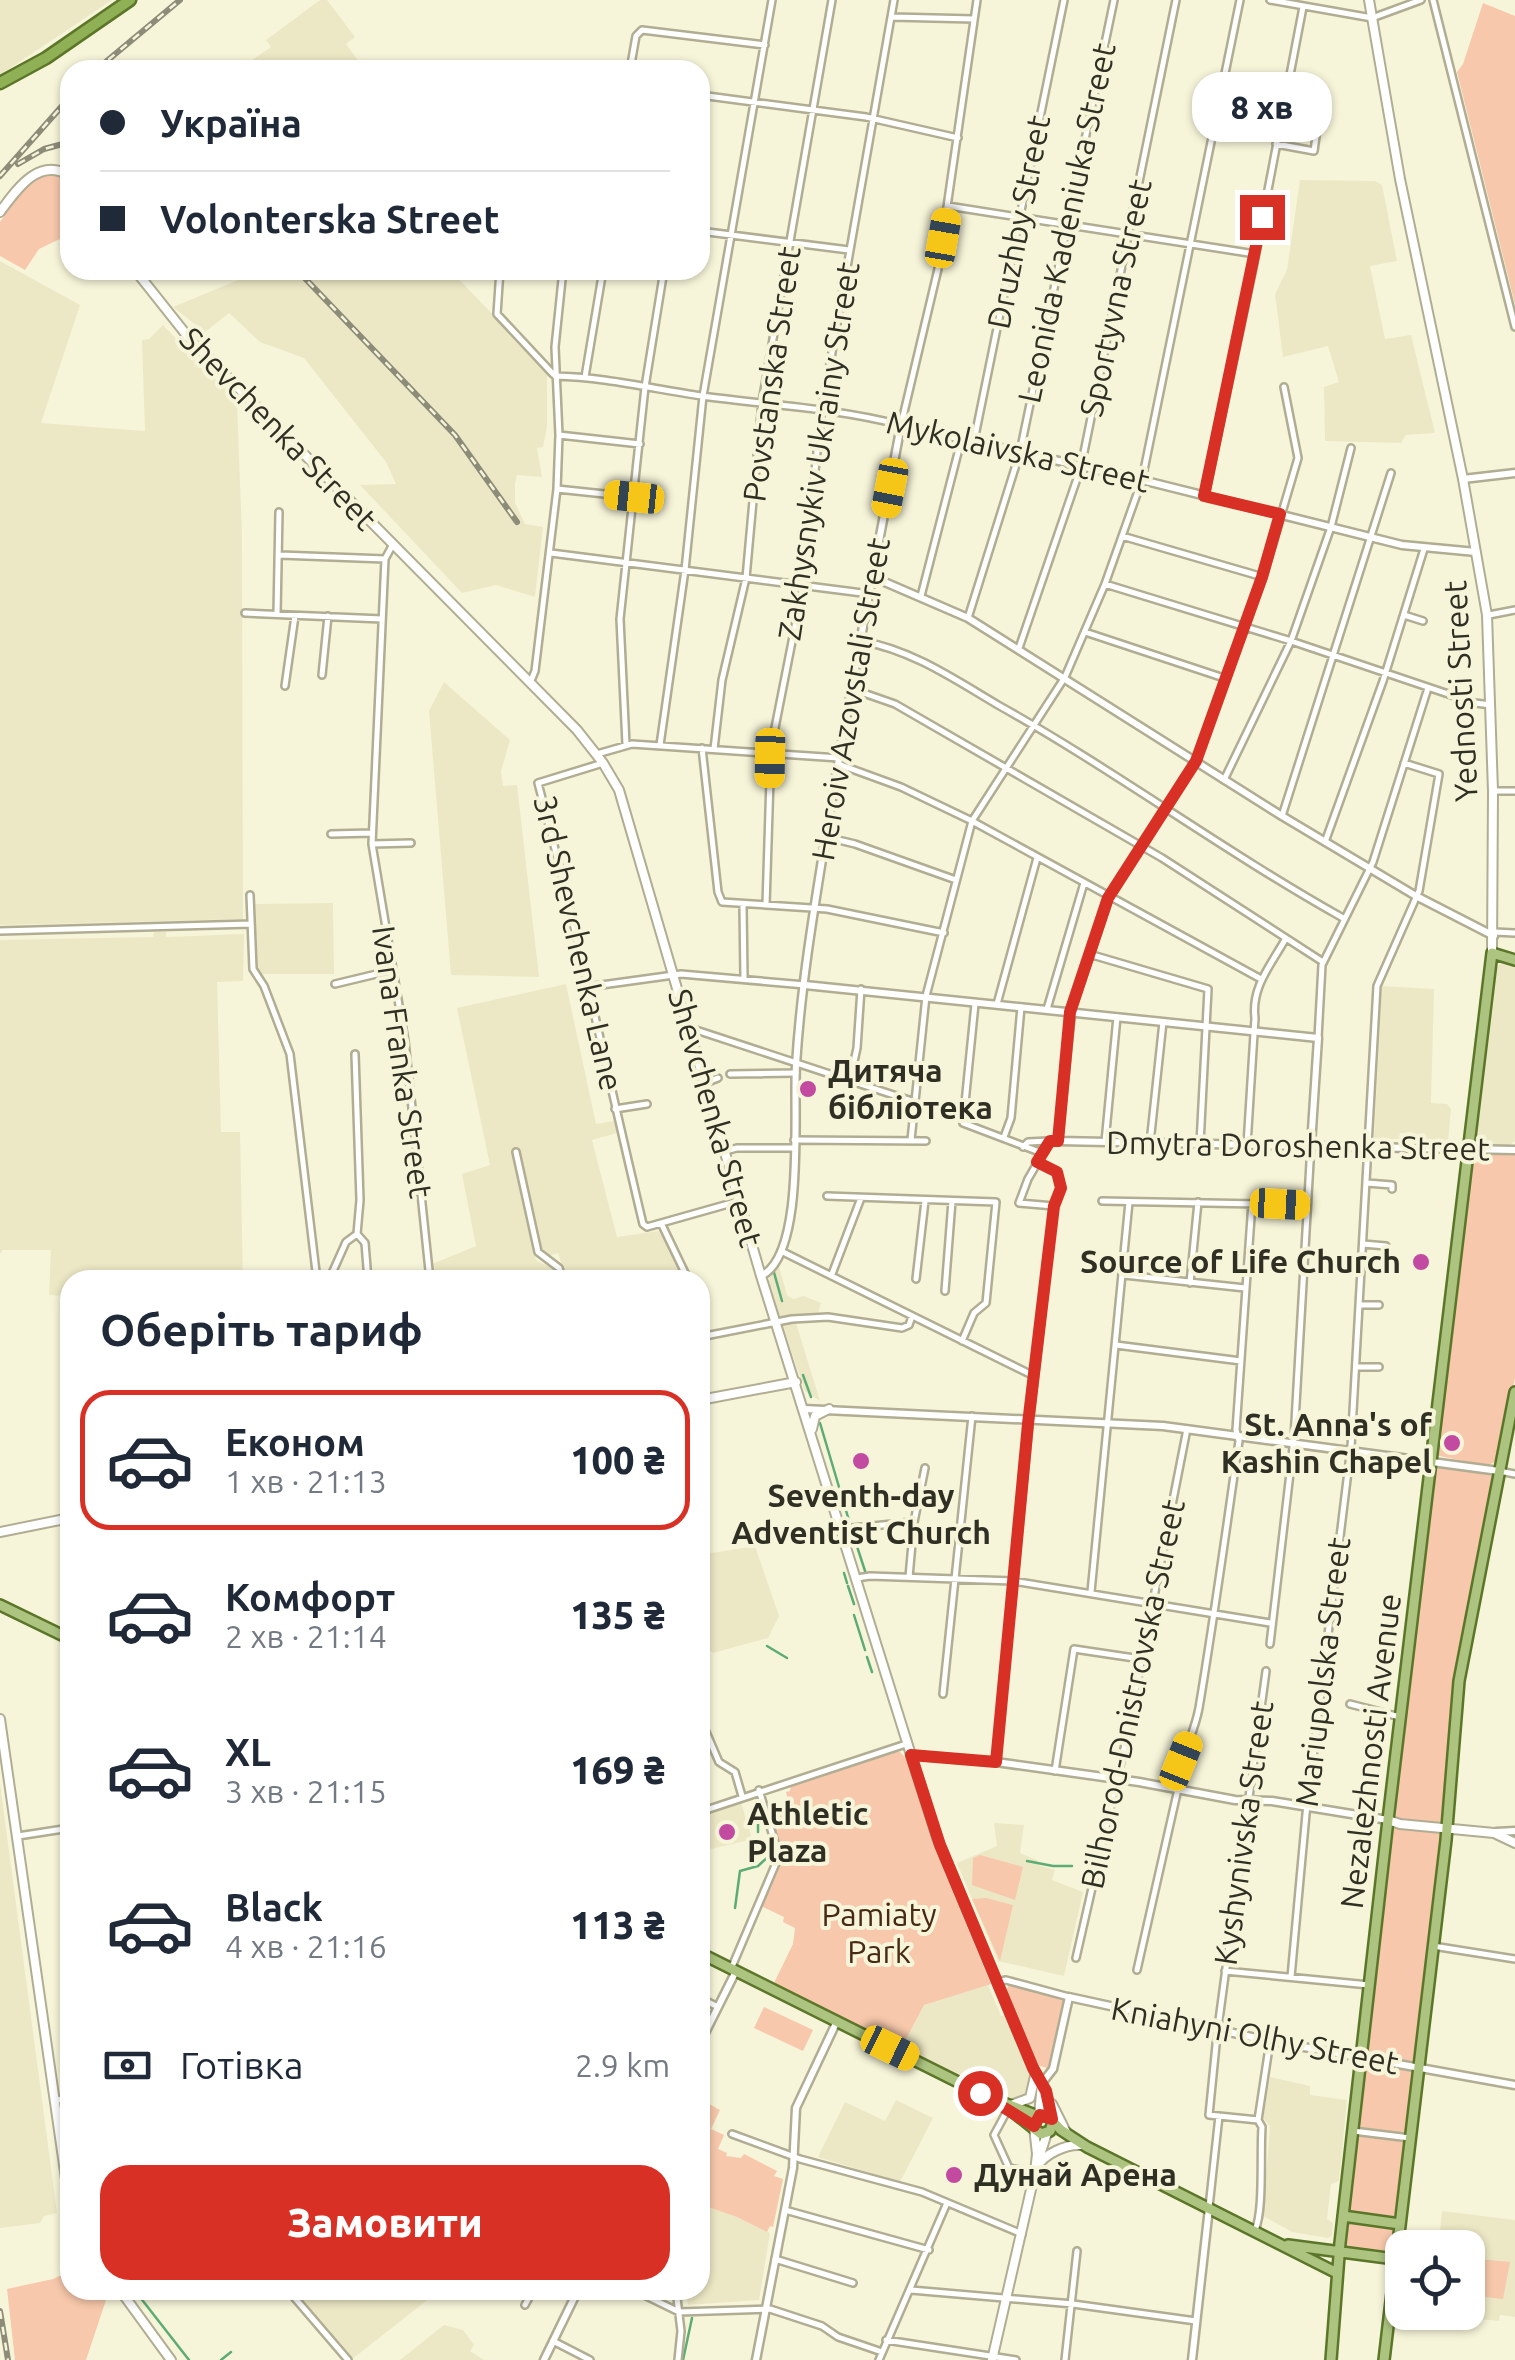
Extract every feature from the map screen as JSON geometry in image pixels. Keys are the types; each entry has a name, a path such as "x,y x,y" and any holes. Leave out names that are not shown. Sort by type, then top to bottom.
{"highway":[{"path":"0,83 46,58 130,0"}],"main road":[{"name":"Yednosti Street","path":"1369,0 1400,179 1463,479 1487,615 1494,934 1470,1148"},
{"path":"0,212 32,176 53,169 60,172"},
{"name":"Shevchenka Street","path":"144,280 189,338 530,683 603,763 628,814 761,1276 937,1838 1042,2087"},
{"path":"1492,953 1515,960"},
{"name":"Nezalezhnosti Avenue","path":"1331,2360 1343,2216 1388,1820 1470,1148"},
{"path":"769,1387 786,1375 787,1356"},
{"path":"710,1398 796,1382"},
{"path":"1399,2230 1447,1827 1460,1669 1515,1392"},
{"path":"812,1434 815,1416 829,1409"},
{"path":"0,1532 60,1520"},
{"path":"0,1604 60,1634"},
{"path":"0,1720 60,2125"},
{"path":"1388,1820 1490,1832 1514,1839"},
{"path":"710,1959 1036,2121 1052,2120"},
{"path":"1009,2107 1023,2103 1042,2087"},
{"path":"1042,2087 1052,2120 1084,2146"},
{"path":"1035,2172 1036,2121 1042,2087"},
{"path":"1042,2087 1067,2133"},
{"path":"1009,2107 1022,2120 1036,2148"},
{"path":"993,2358 1035,2172 1052,2120"},
{"path":"1036,2121 1038,2133 1084,2146 1337,2274"},
{"path":"1035,2172 1042,2159 1070,2145 1084,2146"},
{"path":"1343,2216 1400,2224"},
{"path":"1280,2244 1385,2257"},
{"path":"127,2300 171,2360"},
{"path":"1384,2360 1388,2330"}],"street":[{"path":"660,745 685,570 703,396 772,0"},
{"name":"Povstanska Street","path":"714,748 722,680 746,578 762,402 832,0"},
{"name":"Zakhysnykiv Ukrainy Street","path":"766,905 770,752 803,584 822,408 894,0"},
{"name":"Heroiv Azovstali Street","path":"761,1276 768,1273 781,1251 789,1228 796,1063 814,908 902,426 938,268 977,0"},
{"name":"Druzhby Street","path":"974,444 1064,0"},
{"name":"Leonida Kadeniuka Street","path":"968,618 1020,452 1114,0"},
{"name":"Sportyvna Street","path":"1019,648 1081,467 1176,0"},
{"path":"911,1140 926,996 972,821 1065,677 1142,480 1240,0"},
{"path":"1270,0 1372,18 1421,0"},
{"path":"1433,0 1515,327"},
{"path":"1204,496 1303,6"},
{"path":"892,17 974,19"},
{"path":"632,60 636,36 652,30 765,46"},
{"path":"710,96 815,108 959,138"},
{"path":"1276,144 1314,150 1320,108"},
{"path":"948,206 1255,254"},
{"path":"710,233 850,250"},
{"path":"499,280 497,314 556,376"},
{"path":"530,683 535,671 557,490 555,347 562,280"},
{"path":"585,376 602,280"},
{"path":"626,744 619,629 644,387 662,280"},
{"name":"Mykolaivska Street","path":"556,376 585,376 703,396 822,408 1142,480 1370,538 1424,549 1476,552"},
{"path":"1054,1206 1019,1203 1042,1153 1054,1141 1070,1012 1108,898 1196,761 1262,577 1298,458 1284,387"},
{"path":"559,434 640,444"},
{"path":"920,596 961,441"},
{"path":"1224,780 1290,641 1331,528 1351,448"},
{"path":"1282,816 1390,473"},
{"path":"1463,479 1515,474"},
{"path":"557,490 634,497"},
{"path":"278,614 279,512"},
{"path":"1122,536 1262,577"},
{"name":"Ivana Franka Street","path":"392,546 385,558 372,844 405,1041 429,1270"},
{"path":"1325,842 1424,549"},
{"path":"551,553 870,594"},
{"path":"280,555 385,558"},
{"path":"873,576 968,618 1019,648 1224,780 1416,896 1494,934 1515,933"},
{"path":"1104,584 1491,705"},
{"path":"1487,615 1515,610"},
{"path":"245,613 382,619"},
{"path":"1404,615 1423,621"},
{"path":"286,686 295,616"},
{"path":"322,675 328,616"},
{"path":"1085,632 1225,679"},
{"path":"861,641 910,654 1035,725 1343,918"},
{"path":"1270,1644 1293,1444 1324,962 1368,868 1428,688"},
{"path":"852,689 895,704 1141,845 1324,962"},
{"path":"597,754 626,744 770,752 839,761 972,821 1261,979"},
{"path":"702,748 718,892 725,904 814,908 944,933"},
{"name":"3rd Shevchenka Lane","path":"603,763 538,783 575,922 643,1224 647,1227 660,1223 684,1270"},
{"name":"Mariupolska Street","path":"1290,1977 1350,1452 1377,986 1416,896 1439,774 1404,763"},
{"path":"1493,791 1515,790"},
{"path":"331,834 372,833"},
{"path":"826,837 956,880"},
{"path":"372,844 411,843"},
{"path":"997,1004 1037,857"},
{"path":"1046,1009 1084,882"},
{"path":"250,895 252,969 264,986 290,1054 317,1270"},
{"path":"743,905 744,978"},
{"path":"0,931 251,924"},
{"path":"1247,1145 1253,1000 1286,938"},
{"path":"1090,954 1208,988 1200,1144"},
{"path":"336,984 393,970"},
{"path":"587,987 674,974 744,978 1318,1038"},
{"path":"850,1080 861,989"},
{"path":"975,1000 962,1123 1042,1153"},
{"path":"1004,1137 1011,1118 1021,1007"},
{"path":"1106,1142 1117,1017"},
{"path":"1150,1143 1162,1022"},
{"path":"689,1028 915,1102"},
{"path":"355,1054 360,1200 357,1234 365,1243 367,1270"},
{"path":"730,1074 796,1073"},
{"path":"705,1083 718,1078"},
{"name":"3rd Shevchenka Lane","path":"616,1109 647,1104"},
{"path":"725,1151 794,1144 926,1141"},
{"name":"Dmytra Doroshenka Street","path":"1023,1146 1028,1142 1054,1141 1515,1150"},
{"path":"516,1152 538,1252 560,1270"},
{"path":"996,1762 1054,1206 1061,1188 1057,1172 1037,1162"},
{"path":"1367,1183 1392,1185 1392,1189"},
{"path":"827,1196 996,1203 986,1303 974,1313 962,1341"},
{"path":"832,1274 861,1198"},
{"path":"660,1223 739,1201"},
{"path":"916,1279 925,1201"},
{"path":"1102,1201 1307,1205"},
{"path":"944,1291 952,1202"},
{"path":"1090,1592 1130,1202"},
{"path":"1190,1282 1198,1202"},
{"path":"1138,1970 1178,1789 1179,1768 1198,1714 1214,1613 1238,1436 1252,1203"},
{"path":"333,1270 346,1242 357,1234"},
{"path":"1363,1244 1386,1246"},
{"path":"781,1251 1035,1376"},
{"path":"1123,1275 1245,1288"},
{"path":"1359,1305 1379,1306"},
{"path":"710,1336 828,1317 902,1328 909,1325 912,1316"},
{"path":"1116,1345 1242,1361"},
{"path":"1356,1366 1379,1367"},
{"path":"804,1409 1187,1428 1515,1474"},
{"path":"943,1694 972,1416"},
{"name":"Bilhorod-Dnistrovska Street","path":"1076,1958 1187,1428"},
{"path":"909,1577 914,1522 925,1468"},
{"path":"842,1529 914,1522"},
{"path":"857,1578 1013,1581 1270,1623"},
{"path":"1054,1771 1074,1649 1141,1659"},
{"name":"Kyshynivska Street","path":"1219,2116 1210,2115 1218,2030 1266,1671"},
{"path":"1350,1704 1400,1717"},
{"path":"710,1741 719,1762 735,1772 742,1796"},
{"path":"710,1808 908,1744"},
{"path":"911,1755 996,1762 1388,1820"},
{"path":"710,2023 779,1856 759,1790"},
{"path":"18,1836 60,1830"},
{"path":"1433,1946 1515,1959"},
{"path":"1225,1970 1370,1986"},
{"name":"Kniahyni Olhy Street","path":"996,1982 1006,1980 1270,2041 1515,2085"},
{"path":"1042,2087 1054,2069 1069,1997"},
{"path":"710,2003 718,2007"},
{"path":"756,2360 794,2156 796,2108 836,2021"},
{"path":"1255,2230 1262,2204 1262,2127 1258,2120 1270,2041"},
{"path":"1009,2107 994,2135 1009,2168 1035,2172"},
{"path":"1192,2360 1219,2116 1258,2120"},
{"path":"1354,2132 1410,2138"},
{"path":"732,2134 922,2192 1022,2234"},
{"path":"878,2360 947,2203"},
{"path":"785,2210 929,2250"},
{"path":"1066,2360 1077,2251"},
{"path":"775,2259 852,2284"},
{"path":"911,2290 1073,2304 1197,2322"},
{"path":"297,2300 348,2360"},
{"path":"525,2305 528,2300"},
{"path":"544,2360 573,2300"},
{"path":"654,2300 678,2312 766,2308 816,2323 838,2338 882,2352"},
{"path":"677,2300 678,2360"},
{"path":"886,2340 1016,2360"},
{"path":"553,2341 590,2360"}],"shaded area":[{"path":"0,0 112,0 0,75"},
{"path":"320,0 327,0 355,37 346,44 358,60 252,60 271,47 266,40"},
{"path":"1300,180 1375,181 1382,185 1397,261 1370,266 1385,339 1411,335 1435,433 1406,435 1401,443 1325,441 1324,387 1339,382 1328,346 1283,357 1275,294 1287,270"},
{"path":"0,261 80,305 41,423 145,431 142,340 149,339 163,325 237,401 242,536 243,919 0,925"},
{"path":"238,280 460,280 547,371 547,427 543,447 537,448 542,477 517,475 515,484 515,503 525,524 543,527 535,597 496,585 462,593 360,485 396,484 386,462 304,358 260,342 229,313 205,332 173,307"},
{"path":"444,682 510,740 501,771 503,786 517,785 539,977 451,975 429,711"},
{"path":"333,903 334,974 257,974 255,904"},
{"path":"154,932 166,932 166,937 244,934 243,981 217,982 221,1132 240,1132 243,1270 60,1270 60,1296 49,1295 51,1250 3,1250 0,1254 0,940 153,937"},
{"path":"1504,960 1515,963 1515,1141 1508,1146 1477,1144 1474,1140 1493,971"},
{"path":"566,984 596,1124 614,1121 617,1133 592,1140 617,1237 658,1231 680,1270 564,1270 558,1253 543,1253 520,1156 514,1158 534,1255 537,1261 555,1270 433,1270 432,1264 476,1246 462,1174 490,1165 457,1008"},
{"path":"1382,986 1434,989 1431,1103 1447,1104 1451,1109 1448,1141 1405,1139 1404,1133 1400,1133 1399,1139 1374,1139"},
{"path":"778,1263 787,1295 821,1303 818,1314 797,1317 796,1323 820,1401 805,1391 770,1289 769,1280"},
{"path":"755,1546 779,1616 768,1638 710,1651 710,1553"},
{"path":"0,1783 57,2213 44,2216 40,2223 0,2228"},
{"path":"741,1802 749,1840 711,1849 710,1812"},
{"path":"994,1823 1024,1825 1020,1853 1055,1870 1052,1880 1083,1892 1064,1976 998,1961 957,1863 997,1846"},
{"path":"988,1985 1001,2016 1005,2015 1032,2081 1030,2095 1011,2101 902,2047 924,2005"},
{"path":"1270,2077 1310,2086 1310,2095 1347,2100 1339,2181 1331,2184 1327,2219 1333,2223 1332,2236 1328,2238 1292,2232 1263,2216 1270,2126 1263,2118"},
{"path":"896,2100 933,2118 900,2182 818,2157 845,2102 885,2121"},
{"path":"710,2208 770,2233 759,2300 688,2305 687,2300 710,2300"},
{"path":"1442,2211 1515,2220 1515,2317 1500,2315 1499,2321 1485,2319 1485,2230 1440,2230"},
{"path":"302,2300 427,2300 351,2360"},
{"path":"444,2325 463,2330 474,2345 470,2351 484,2360 400,2360"}],"green space":[{"path":"1483,3 1515,16 1515,304 1457,72"},
{"path":"48,173 60,174 60,239 39,249 25,270 0,256 0,222 22,190"},
{"path":"1479,1153 1515,1154 1515,1378 1498,1460 1487,1466 1435,1455 1471,1162"},
{"path":"1437,1465 1493,1477 1455,1680 1444,1819 1439,1824 1396,1821 1392,1817"},
{"name":"Pamiaty Park","path":"888,1752 900,1752 907,1760 931,1839 991,1984 924,2005 902,2047 774,1983 793,1944 795,1928 783,1922 784,1917 761,1906 780,1854 769,1814 790,1808 786,1792 790,1791 791,1783"},
{"path":"1397,1827 1442,1834 1415,2064 1378,2058 1367,2051 1390,1830"},
{"path":"980,1855 1023,1867 1015,1900 972,1885 973,1858"},
{"path":"986,1898 1013,1905 1000,1961 972,1899"},
{"path":"1009,1984 1065,1999 1050,2069 1037,2065 1006,1990"},
{"path":"764,2007 813,2030 803,2051 754,2028"},
{"path":"1371,2063 1413,2072 1407,2132 1403,2134 1358,2128 1365,2067"},
{"path":"710,2104 720,2110 711,2129 724,2135 718,2149 726,2156 741,2158 744,2154 777,2171 774,2176 783,2179 773,2227 767,2232 710,2208"},
{"path":"1357,2136 1406,2142 1397,2217 1352,2214 1348,2209"},
{"path":"1352,2221 1394,2230 1385,2230 1385,2250 1344,2247 1346,2226"},
{"path":"1485,2260 1510,2262 1503,2299 1485,2297"},
{"path":"60,2276 60,2300 106,2300 86,2360 15,2360 7,2289"}],"waterway":[{"path":"773,1269 782,1301"},
{"path":"803,1375 811,1397"},
{"path":"820,1423 850,1524"},
{"path":"852,1531 866,1574"},
{"path":"844,1573 847,1583"},
{"path":"848,1586 854,1604"},
{"path":"854,1615 865,1650"},
{"path":"767,1646 787,1658"},
{"path":"867,1657 872,1672"},
{"path":"758,1818 758,1832"},
{"path":"735,1908 740,1871 758,1866 770,1855 762,1842"},
{"path":"1027,1861 1072,1866"},
{"path":"142,2300 189,2360"},
{"path":"683,2360 692,2318"},
{"path":"221,2360 231,2352"}],"railway":[{"path":"108,60 180,0"},
{"path":"0,176 60,108"},
{"path":"18,164 60,145"},
{"path":"307,280 455,435 517,522"},
{"path":"0,2311 8,2360"}],"place":[{"name":"Дитяча бібліотека","path":"808,1089"},
{"name":"Source of Life Church","path":"1421,1262"},
{"name":"St. Anna's of Kashin Chapel","path":"1452,1443"},
{"name":"Seventh-day Adventist Church","path":"861,1461"},
{"name":"Athletic Plaza","path":"727,1832"},
{"name":"Дунай Арена","path":"954,2175"}],"route":[{"path":"980,2093 1034,2126 1037,2116 1052,2119 1046,2091 937,1838 911,1755 996,1762 1028,1424 1054,1206 1061,1188 1057,1172 1037,1162 1050,1141 1058,1141 1070,1012 1108,898 1196,761 1262,577 1280,514 1204,496 1262,217"}]}
